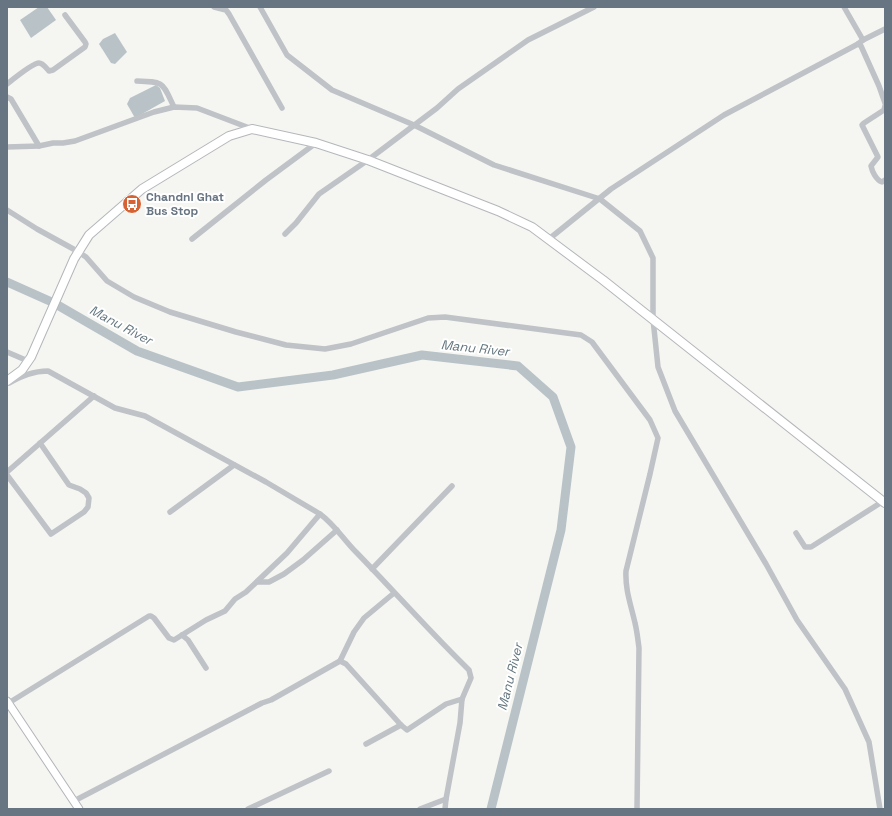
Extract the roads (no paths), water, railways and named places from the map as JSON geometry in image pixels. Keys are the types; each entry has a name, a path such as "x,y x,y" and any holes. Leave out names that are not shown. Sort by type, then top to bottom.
{"highway":[{"path":"7,383 22,370 30,359 76,255 89,235 142,189 229,136 252,129 316,143 368,160 498,211 532,227 653,319 884,501"}],"main road":[{"path":"8,703 79,809"}],"street":[{"path":"214,7 226,10 229,14 282,108"},
{"path":"260,7 287,55 332,90 414,125 494,165 600,199 640,231 653,258 653,319 658,367 675,410 766,564 797,620 845,689 869,742 880,809"},
{"path":"285,234 296,223 316,197 368,160 458,89 528,40 594,7"},
{"path":"844,7 879,86 885,104 884,110 862,125 878,157 871,166 872,169 878,181 882,182 885,180"},
{"path":"7,84 19,74 38,63 43,64 49,71 53,70 86,46 85,42 65,15"},
{"path":"549,239 611,189 724,115 885,29"},
{"path":"137,81 160,84 164,87 174,107"},
{"path":"7,97 10,98 39,146"},
{"path":"7,146 39,146 75,141 154,112 174,107 197,108 252,129"},
{"path":"192,239 266,180 316,143"},
{"path":"7,210 76,255 86,257 107,281 134,298 170,312 286,346 325,349 344,345 428,318 445,317 581,336 592,342 650,420 658,438 626,571 625,583 636,624 639,648 637,809"},
{"path":"7,352 30,359"},
{"path":"7,383 26,374 48,371 115,408 145,416 234,465 328,520 427,628 469,670 470,678 462,699 460,723 445,809"},
{"path":"40,443 69,485 80,488 89,498 88,507 84,512 51,534 7,473 40,443 94,396"},
{"path":"170,512 234,465"},
{"path":"372,568 452,486"},
{"path":"796,533 806,547 811,547 884,501"},
{"path":"8,703 149,616 154,618 168,638 174,640 206,620 224,611 235,599 246,592 287,553 320,514"},
{"path":"256,582 269,582 284,574 303,560 337,530"},
{"path":"74,801 262,703 271,700 340,661 354,632 364,618 394,592"},
{"path":"182,635 188,640 206,668"},
{"path":"340,661 346,664 400,725 407,730 446,704 462,699"},
{"path":"366,744 400,725"},
{"path":"248,809 329,771"},
{"path":"420,809 446,799"}],"waterway":[{"name":"Manu River","path":"7,282 54,303 137,351 238,387 333,375 422,355 518,366 553,397 571,447 561,530 491,809"}],"place":[{"name":"Chandni Ghat Bus Stop","path":"132,204"}]}
